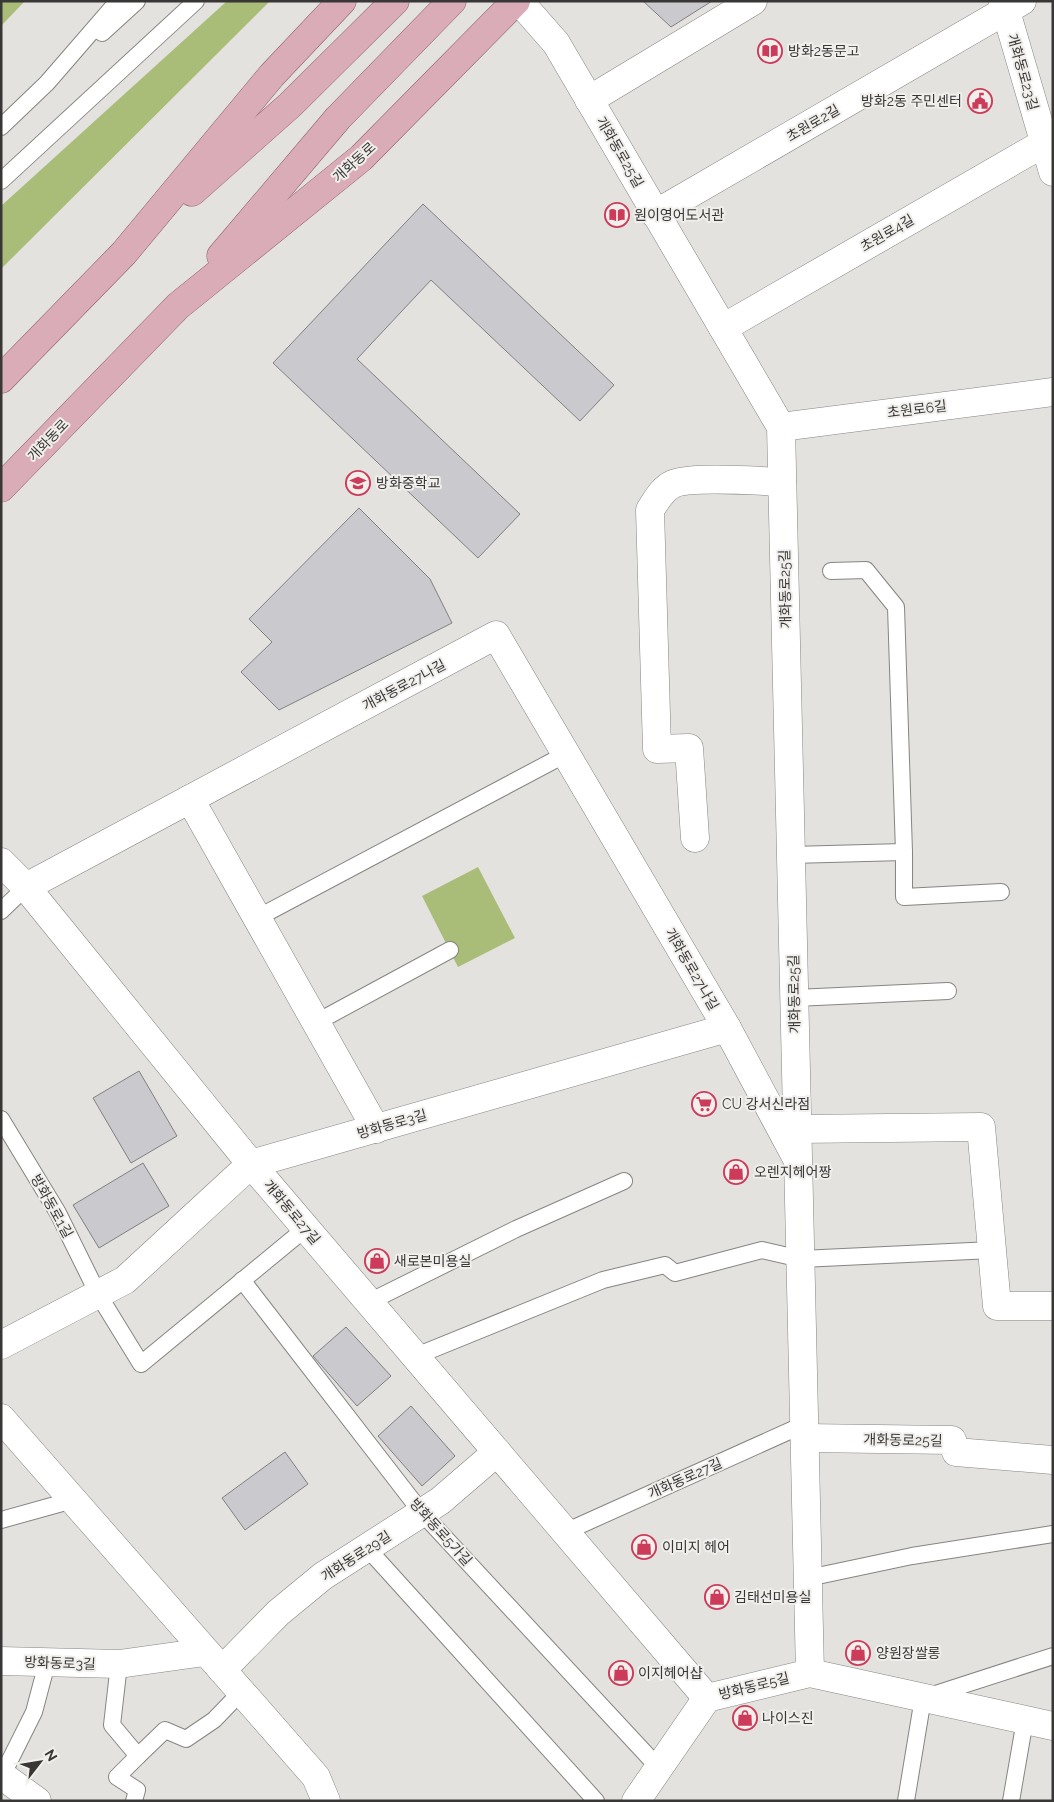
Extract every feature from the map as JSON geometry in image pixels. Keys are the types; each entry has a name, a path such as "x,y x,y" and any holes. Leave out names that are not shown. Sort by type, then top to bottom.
{"main road":[{"path":"124,253 272,75 342,1"},
{"path":"1,378 124,253 290,105 395,1"},
{"name":"개화동로","path":"1,488 178,306 338,118 452,1"},
{"name":"개화동로","path":"178,306 361,158 517,1"}],"street":[{"name":"개화동로25길","path":"517,1 556,44 781,427 810,1672"},
{"path":"589,100 753,1"},
{"name":"개화동로23길","path":"1010,5 1049,144 1053,172"},
{"name":"초원로2길","path":"656,214 1010,5"},
{"name":"초원로4길","path":"723,328 1049,144"},
{"name":"초원로6길","path":"781,427 1053,392"},
{"path":"694,838 689,748 657,749 650,510 659,495 672,484 689,481 782,482"},
{"name":"개화동로27나길","path":"26,887 496,635 727,1028 798,1160"},
{"path":"190,799 376,1129"},
{"name":"개화동로27길","path":"1,862 26,887 306,1228 707,1698"},
{"name":"방화동로3길","path":"1,1345 125,1280 252,1164 727,1028"},
{"path":"798,1129 981,1127 997,1306 1053,1306"},
{"path":"1,1418 316,1778 326,1801"},
{"name":"개화동로25길","path":"805,1431 952,1440 956,1452 1053,1460"},
{"name":"개화동로29길","path":"214,1661 278,1613 323,1576 440,1502 497,1452"},
{"name":"방화동로3길","path":"1,1661 47,1664 119,1664 214,1661"},
{"name":"방화동로5길","path":"636,1801 707,1698 810,1672 1053,1726"},
{"path":"2,1775 37,1801"}],"lane":[{"path":"47,83 118,1"},
{"path":"1,127 137,1"},
{"path":"1,181 196,1"},
{"path":"831,571 866,570 896,607 904,896 1000,892"},
{"path":"257,918 566,754"},
{"path":"791,855 904,852"},
{"path":"1,911 26,887"},
{"path":"317,1022 450,950"},
{"path":"794,998 948,991"},
{"name":"방화동로1길","path":"1,1119 58,1214 98,1294"},
{"path":"369,1302 516,1229 624,1181"},
{"path":"98,1294 141,1364 306,1228"},
{"path":"416,1356 602,1280 665,1265 675,1273 762,1250 801,1259 992,1250"},
{"name":"방화동로5가길","path":"242,1280 422,1513 658,1768"},
{"name":"개화동로27길","path":"565,1532 805,1431"},
{"path":"1,1520 73,1500"},
{"path":"808,1578 912,1556 1053,1534"},
{"path":"367,1548 596,1801"},
{"path":"906,1801 923,1698 1053,1656"},
{"path":"2,1775 34,1712 47,1664"},
{"path":"119,1664 112,1725 138,1756"},
{"path":"134,1801 137,1790 117,1777 165,1730 186,1739 214,1720 242,1692"},
{"path":"1011,1801 1025,1720"}],"green space":[{"path":"1,1 25,1 1,26"},
{"path":"227,1 270,1 1,269 1,206"},
{"path":"478,867 515,938 458,967 422,896"}],"building":[{"path":"643,1 712,1 671,27"},
{"path":"423,204 614,385 580,421 431,280 357,359 520,514 478,558 273,363"},
{"path":"359,508 430,579 452,623 279,710 241,672 272,642 249,619"},
{"path":"139,1071 177,1136 131,1163 93,1098"},
{"path":"143,1163 169,1206 99,1248 73,1205"},
{"path":"346,1327 391,1376 357,1406 313,1356"},
{"path":"411,1406 455,1456 422,1486 378,1436"},
{"path":"285,1452 308,1484 245,1530 222,1498"}],"place":[{"name":"방화2동문고","path":"770,51"},
{"name":"방화2동 주민센터","path":"980,101"},
{"name":"원이영어도서관","path":"617,215"},
{"name":"방화중학교","path":"358,483"},
{"name":"CU 강서신라점","path":"704,1104"},
{"name":"오렌지헤어짱","path":"736,1172"},
{"name":"새로본미용실","path":"377,1261"},
{"name":"이미지 헤어","path":"644,1547"},
{"name":"김태선미용실","path":"717,1597"},
{"name":"양원장쌀롱","path":"858,1653"},
{"name":"이지헤어샵","path":"621,1673"},
{"name":"나이스진","path":"745,1718"}]}
